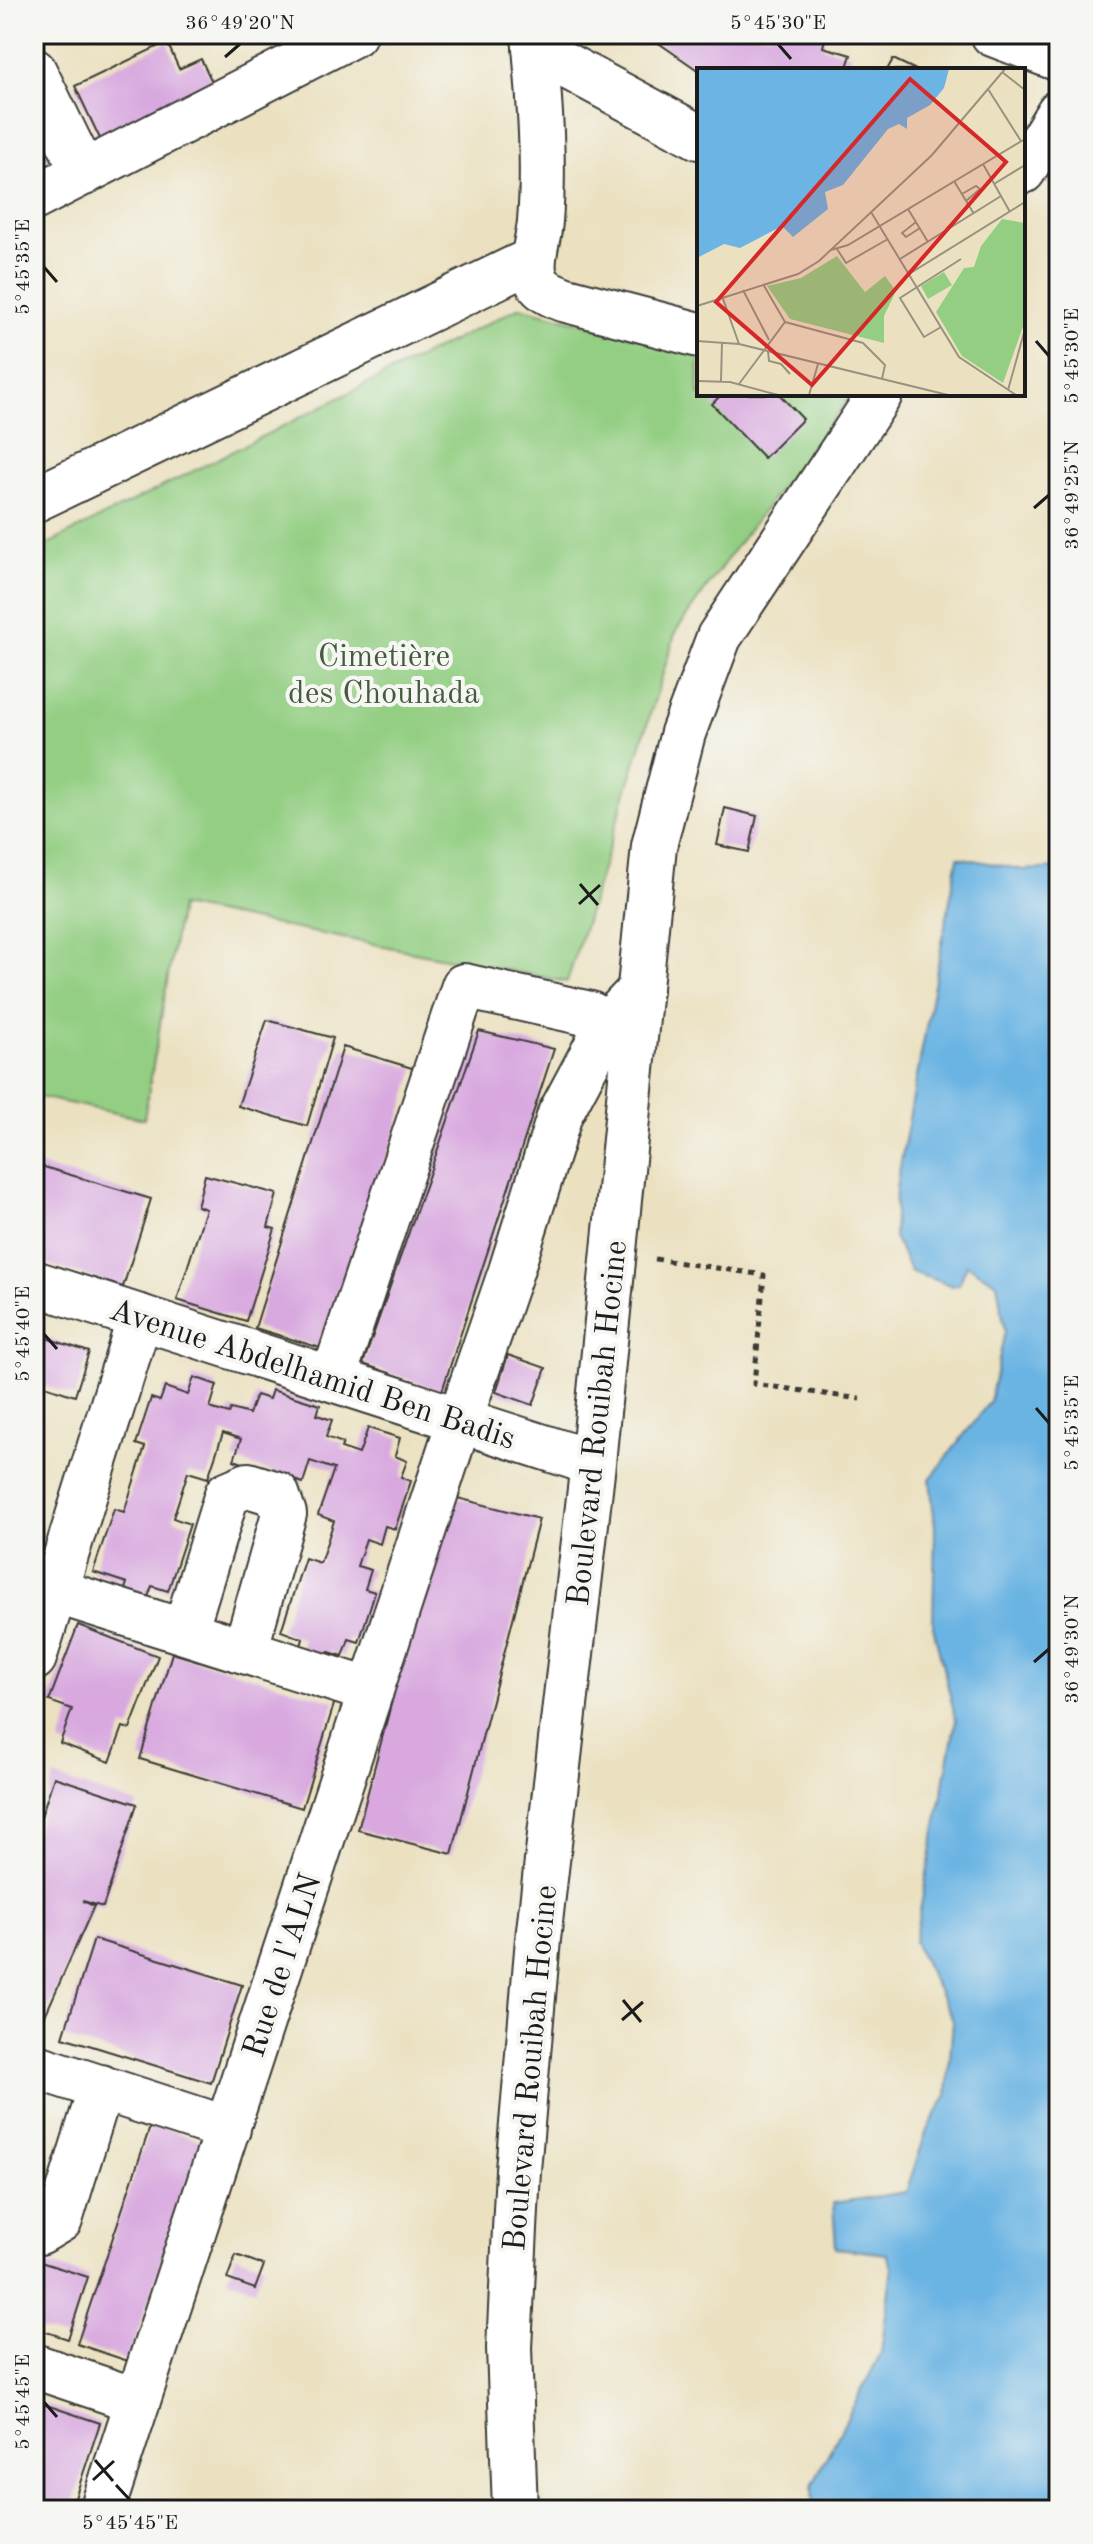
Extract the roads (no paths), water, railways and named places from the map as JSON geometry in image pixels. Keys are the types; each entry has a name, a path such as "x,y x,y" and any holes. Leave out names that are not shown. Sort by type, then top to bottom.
{"street":[{"path":"34,198 354,34"},
{"path":"993,34 1059,59"},
{"path":"535,41 697,136"},
{"path":"535,41 540,144 540,221 534,259 536,280 545,291 623,316 697,334"},
{"path":"34,71 84,173"},
{"path":"1025,168 1059,112"},
{"path":"34,500 534,259"},
{"name":"Boulevard Rouibah Hocine","path":"515,2510 509,2348 518,2170 538,1939 593,1463 654,846 683,733 719,637 879,396"},
{"path":"333,1379 464,986 590,1014 608,1024"},
{"name":"Rue de l'ALN","path":"102,2510 560,1114 608,1024 640,990"},
{"name":"Avenue Abdelhamid Ben Badis","path":"34,1283 593,1463"},
{"path":"34,1658 140,1317"},
{"path":"185,1631 227,1494 248,1485 262,1489 277,1494 284,1514 245,1651"},
{"path":"55,1591 371,1691"},
{"path":"36,2075 101,2087 228,2129"},
{"path":"34,2231 40,2232 60,2220 101,2087"},
{"path":"34,2366 138,2401"}],"water":[{"path":"958,857 1024,870 1059,868 1059,2510 813,2510 812,2486 881,2353 892,2267 887,2254 836,2248 833,2203 906,2192 927,2130 947,2095 953,2020 914,1942 956,1720 933,1626 935,1527 930,1479 990,1401 1005,1331 997,1283 967,1265 959,1284 953,1286 911,1272 894,1237 896,1188"}],"park label":[{"name":"Cimetière des Chouhada","path":"384,674"}]}
